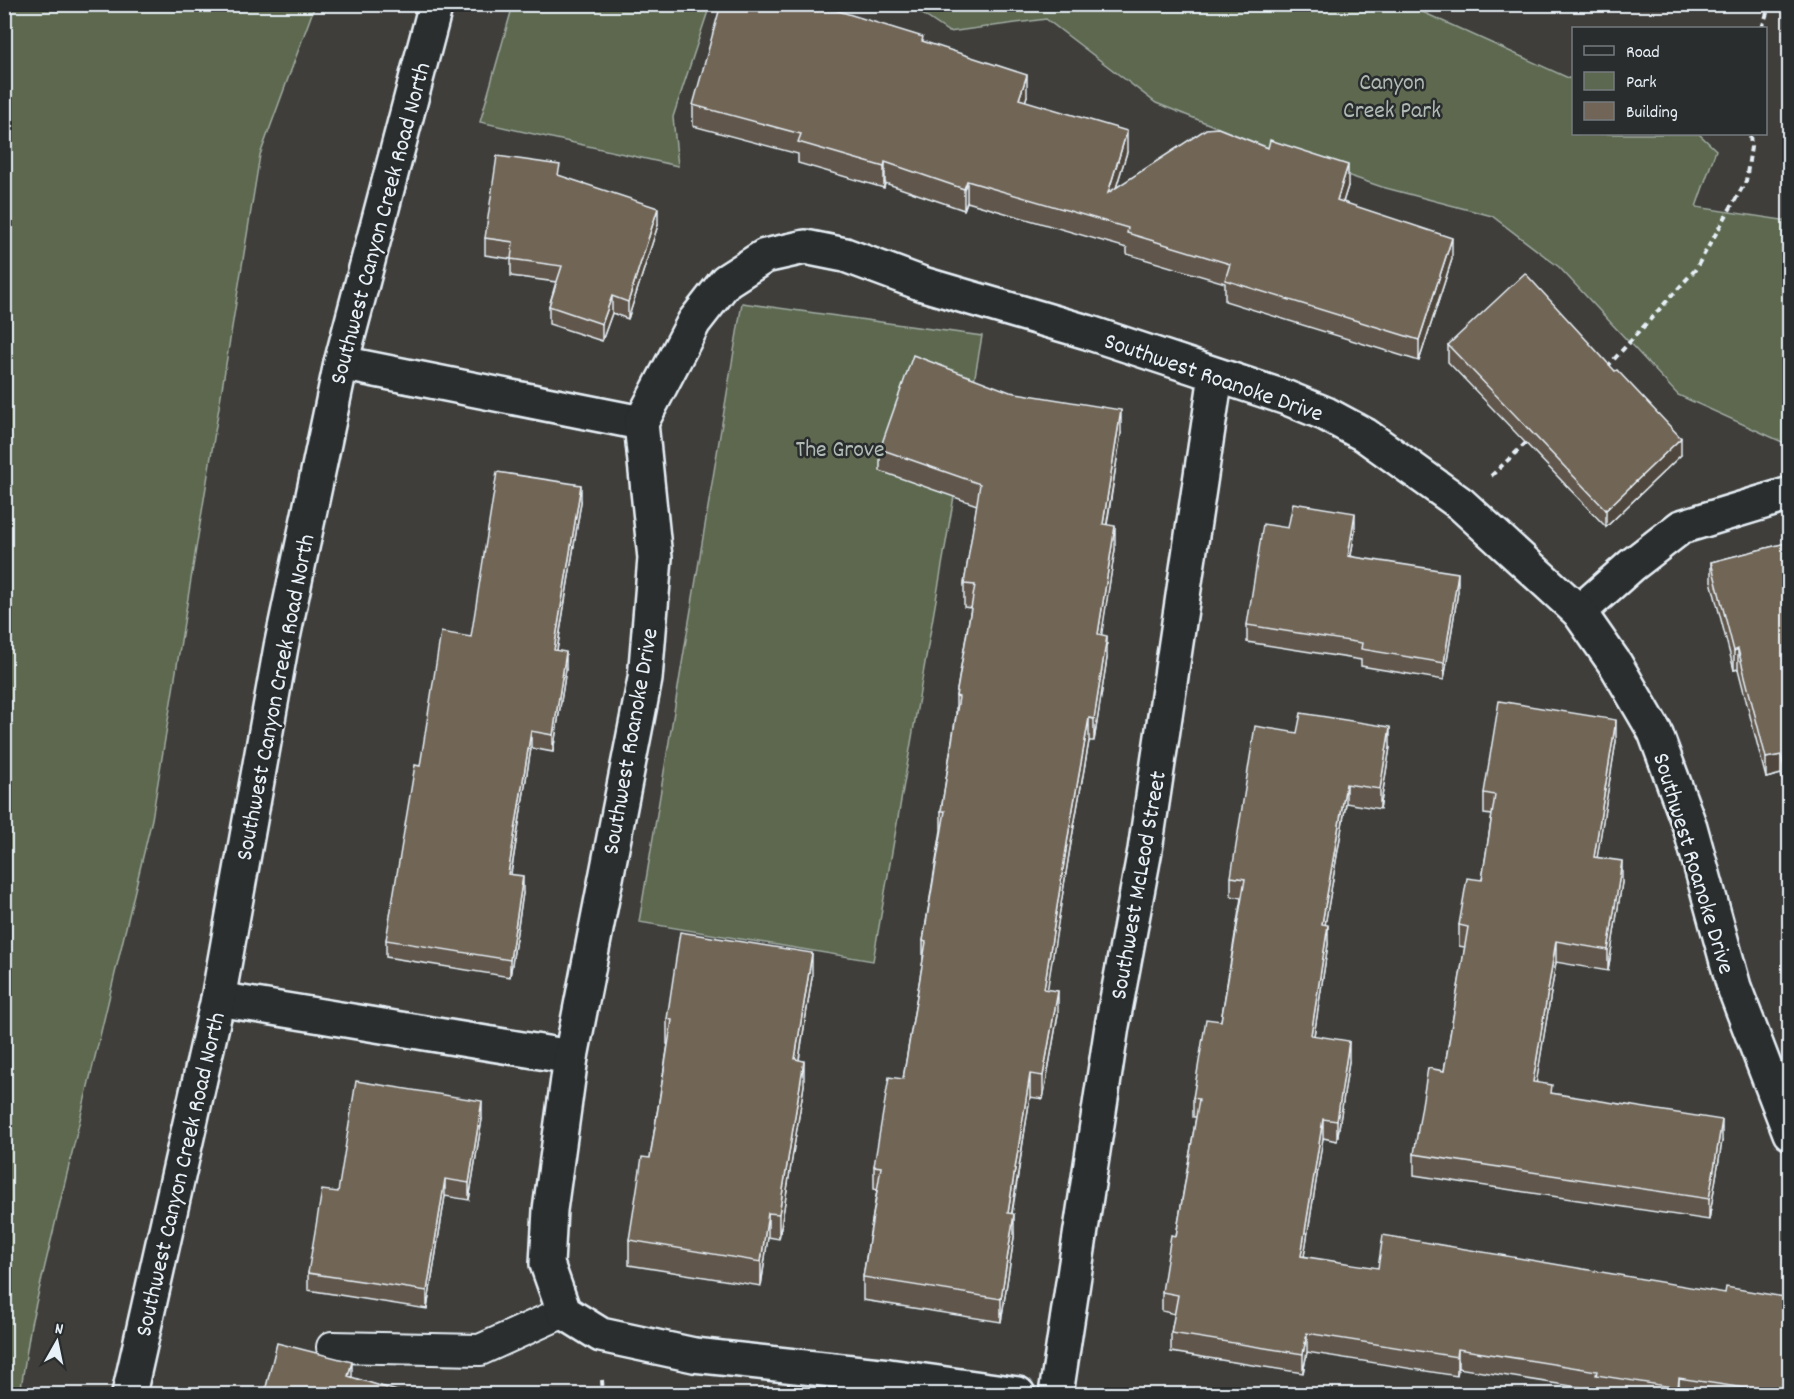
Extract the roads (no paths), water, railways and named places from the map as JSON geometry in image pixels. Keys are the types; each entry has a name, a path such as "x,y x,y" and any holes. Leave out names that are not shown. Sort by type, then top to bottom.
{"street":[{"name":"Southwest Canyon Creek Road North","path":"129,1395 218,999 281,647 341,363 436,4"},
{"name":"Southwest Roanoke Drive","path":"564,1312 547,1264 550,1210 571,1057 645,679 655,558 641,423 694,322 726,281 765,256 805,247 845,255 923,284 1087,332 1287,398 1326,414 1365,435 1461,504 1579,612 1616,665 1655,732 1690,827 1734,987 1790,1133"},
{"path":"341,363 641,423"},
{"name":"Southwest McLeod Street","path":"1056,1395 1112,1026 1145,850 1216,375"},
{"path":"1579,612 1632,565 1681,527 1790,494"},
{"path":"218,999 571,1057"},
{"path":"564,1312 601,1335 694,1355 890,1376 1018,1395"}],"lane":[{"path":"332,1347 480,1350 564,1312"}],"park label":[{"name":"Canyon Creek Park","path":"1392,95"},
{"name":"The Grove","path":"840,448"}]}
